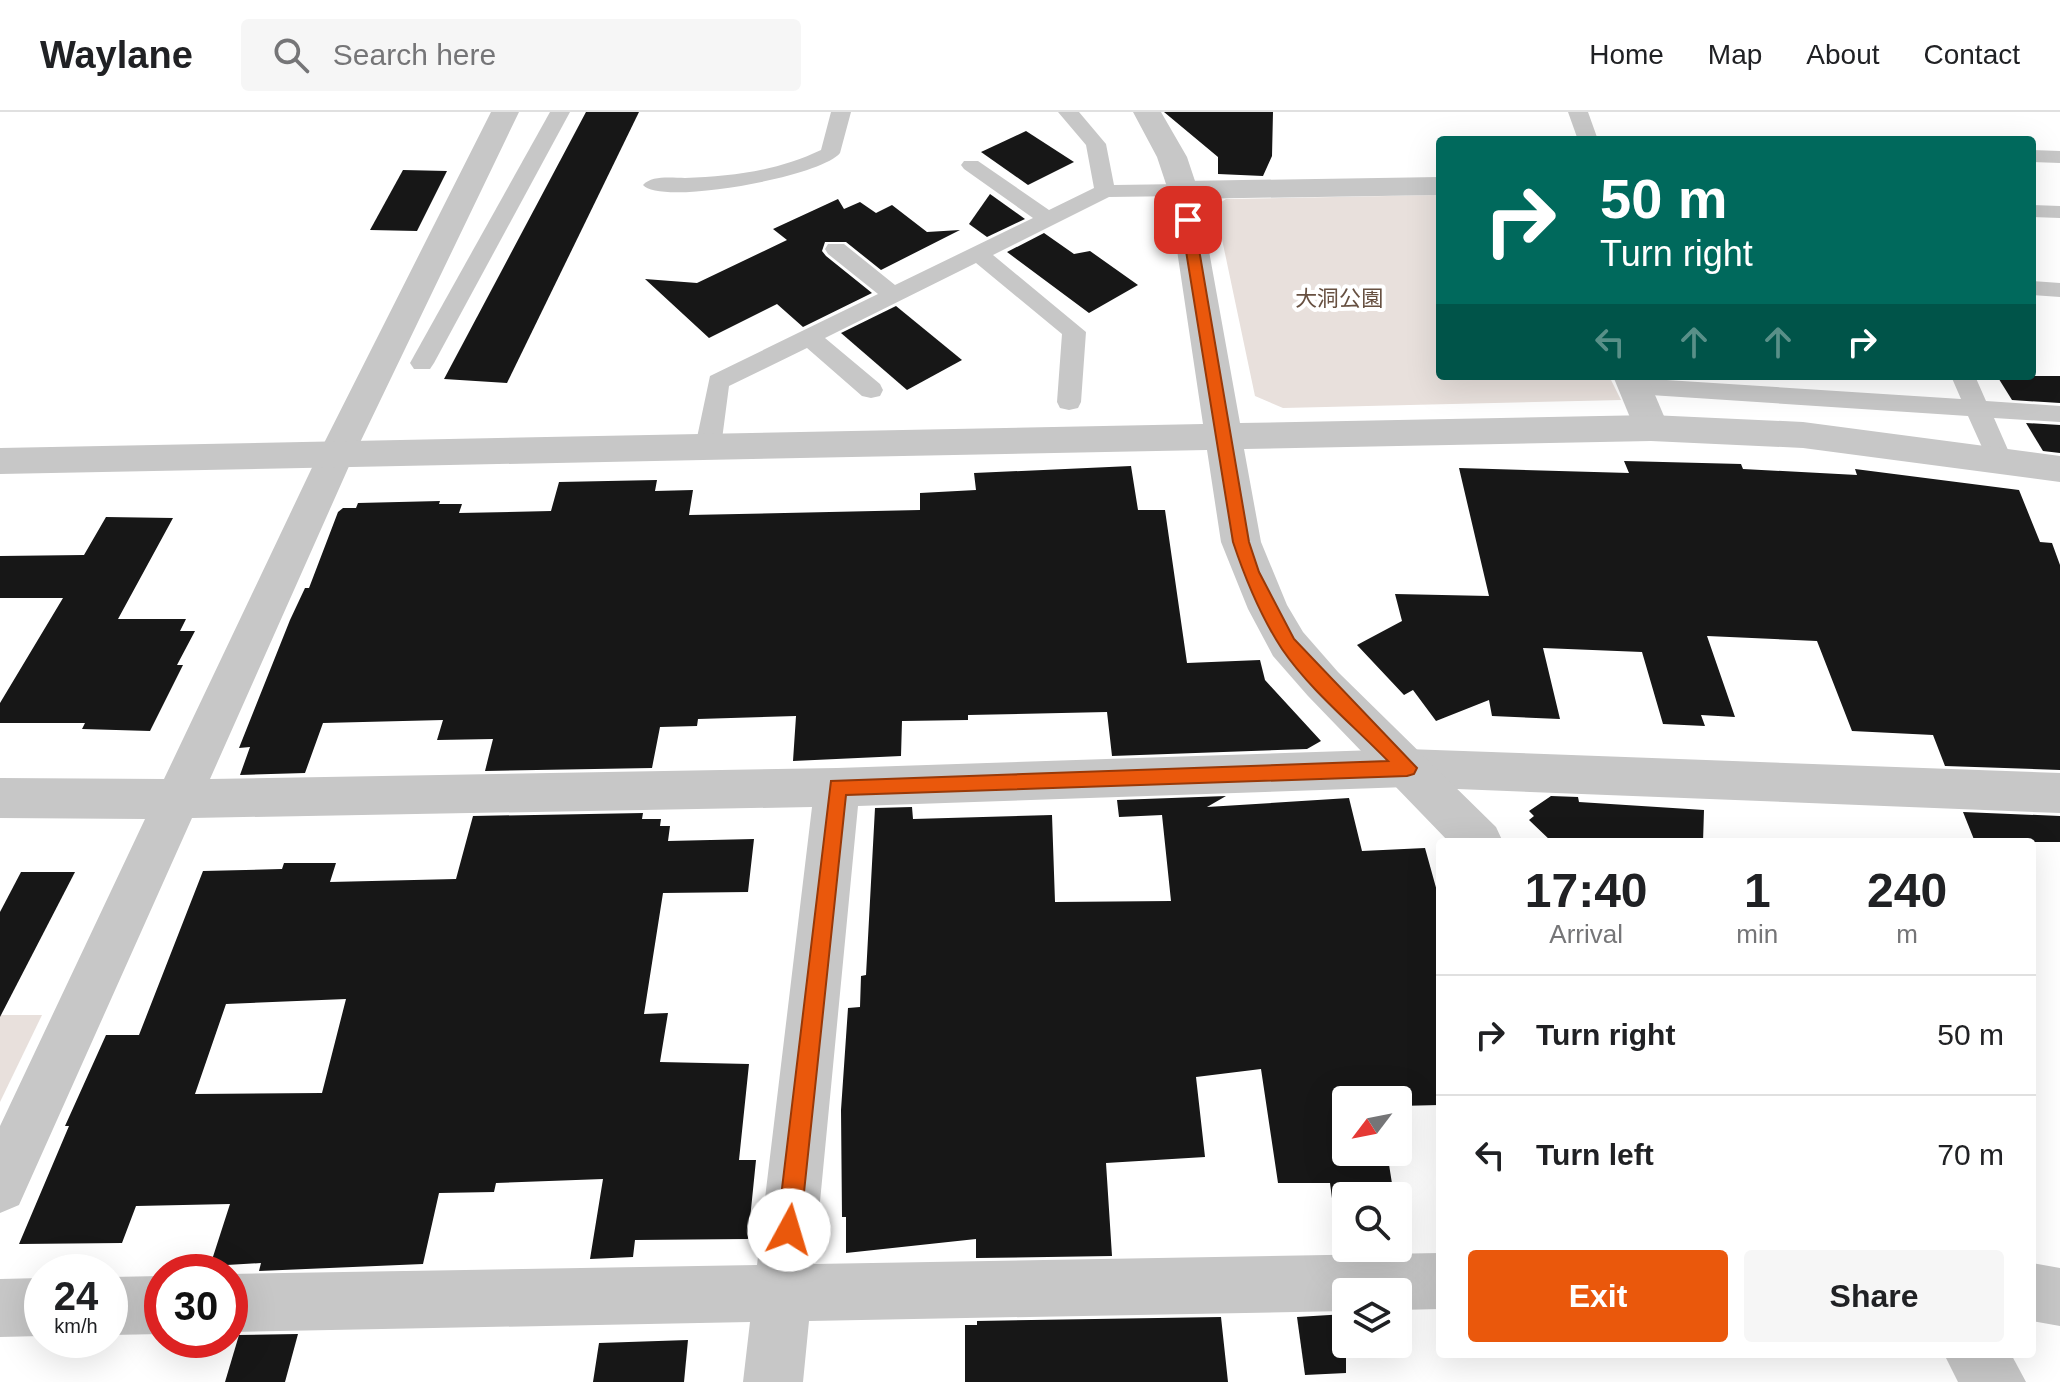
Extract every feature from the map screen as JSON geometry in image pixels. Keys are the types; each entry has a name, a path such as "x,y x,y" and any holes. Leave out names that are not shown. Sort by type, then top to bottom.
{"street":[{"path":"0,1186 336,455 505,112"},
{"path":"1147,112 1167,147 1183,190 1241,542 1268,609 1288,644 1323,684 1476,838"},
{"path":"1183,190 1436,186"},
{"path":"1633,381 1651,428"},
{"path":"0,461 1651,428 1803,435 2060,469"},
{"path":"0,798 179,799 837,787 1407,768 2060,793"},
{"path":"773,1382 837,787"},
{"path":"248,1303 1436,1281"},
{"path":"2036,1293 2060,1297"},
{"path":"0,1308 24,1307"},
{"path":"1976,1358 1996,1382"}],"lane":[{"path":"422,363 560,112"},
{"path":"653,185 751,178 810,164 830,153 841,112"},
{"path":"1068,112 1096,144 1105,191"},
{"path":"1578,112 1587,136"},
{"path":"2036,156 2060,157"},
{"path":"971,165 1048,219"},
{"path":"708,447 718,382 1105,191 1183,190"},
{"path":"2036,211 2060,212"},
{"path":"836,249 893,295"},
{"path":"978,254 1074,332 1069,402"},
{"path":"421,282 465,285"},
{"path":"2036,288 2060,290"},
{"path":"809,337 871,390"},
{"path":"1965,380 1999,459"},
{"path":"1633,381 2060,414"}],"green space":[{"name":"大洞公園","path":"1436,195 1436,380 1611,380 1621,400 1283,408 1255,396 1215,206 1226,199"},
{"path":"0,1015 42,1015 0,1102"}],"building":[{"path":"586,112 639,112 507,383 444,379"},
{"path":"1164,112 1273,112 1272,156 1263,176 1218,174 1218,157"},
{"path":"1026,131 1074,162 1028,185 981,152"},
{"path":"403,170 447,171 417,231 370,230"},
{"path":"990,194 1025,219 987,237 969,224"},
{"path":"838,199 844,209 860,202 876,213 892,205 927,232 960,230 881,270 846,242 825,242 822,251 826,256 872,293 803,327 777,304 709,338 645,279 697,283 787,240 773,229"},
{"path":"1044,233 1074,254 1090,251 1138,285 1089,313 1007,252"},
{"path":"896,306 962,360 907,390 841,333"},
{"path":"2036,376 2060,376 2060,403 2012,400 2000,380 2036,380"},
{"path":"2026,423 2060,425 2060,453 2043,451"},
{"path":"1624,461 1741,464 1743,469 1857,475 1855,469 2019,490 2040,542 2052,543 2060,565 2060,770 1945,766 1933,735 1852,731 1817,641 1707,636 1735,717 1701,715 1705,726 1663,724 1642,652 1543,648 1560,719 1492,716 1489,700 1436,721 1413,690 1404,695 1357,645 1402,621 1395,594 1489,596 1459,468 1629,473"},
{"path":"1131,466 1138,510 1165,510 1187,663 1260,660 1265,680 1321,741 1307,749 1112,756 1107,712 968,715 968,720 902,721 901,756 793,761 796,716 698,719 697,726 660,727 652,768 485,771 493,739 437,740 443,720 323,723 305,773 240,775 250,747 239,748 290,620 305,588 309,588 338,512 343,508 356,508 358,503 440,501 439,504 462,504 459,513 551,511 559,482 657,480 655,491 693,490 689,515 920,510 920,493 976,490 974,473"},
{"path":"106,517 173,518 118,619 186,619 180,631 195,631 177,665 183,665 150,731 82,729 85,723 0,723 0,703 63,598 0,598 0,556 84,555"},
{"path":"1226,796 1207,807 1349,798 1362,851 1425,848 1436,888 1436,1105 1412,1106 1412,1086 1332,1086 1332,1166 1389,1166 1392,1182 1332,1182 1332,1198 1330,1183 1278,1183 1261,1069 1196,1077 1205,1157 1106,1163 1112,1256 976,1258 976,1239 846,1253 846,1217 842,1217 841,1110 848,1008 860,1007 861,976 866,975 875,808 912,807 913,819 1052,815 1055,902 1171,901 1162,815 1119,817 1117,800"},
{"path":"1551,796 1578,797 1579,802 1704,810 1703,838 1548,838 1529,820 1534,816 1529,811"},
{"path":"1963,812 2060,816 2060,842 2036,842 2036,838 1973,838"},
{"path":"643,813 642,819 661,819 660,826 670,826 668,841 754,839 748,892 663,893 644,1014 668,1013 660,1062 749,1064 739,1160 756,1160 748,1239 635,1240 633,1257 590,1259 603,1179 496,1183 494,1192 439,1193 423,1264 259,1271 261,1263 248,1264 248,1254 214,1254 230,1204 136,1206 122,1243 19,1244 69,1126 65,1126 106,1035 139,1035 203,871 282,869 284,863 336,863 330,882 456,879 473,816","holes":["346,999 322,1093 195,1094 226,1004"]},
{"path":"21,872 75,872 0,1017 0,912"},
{"path":"1332,1315 1332,1358 1346,1358 1346,1373 1305,1375 1297,1317"},
{"path":"1221,1317 1228,1382 965,1382 965,1325 977,1325 977,1321"},
{"path":"298,1334 285,1382 225,1382 232,1358 248,1358 248,1335"},
{"path":"688,1340 684,1382 593,1382 599,1343"}],"route":[{"path":"789,1230 837,787 1407,768 1323,684 1288,644 1251,572 1241,542 1188,220"}]}
